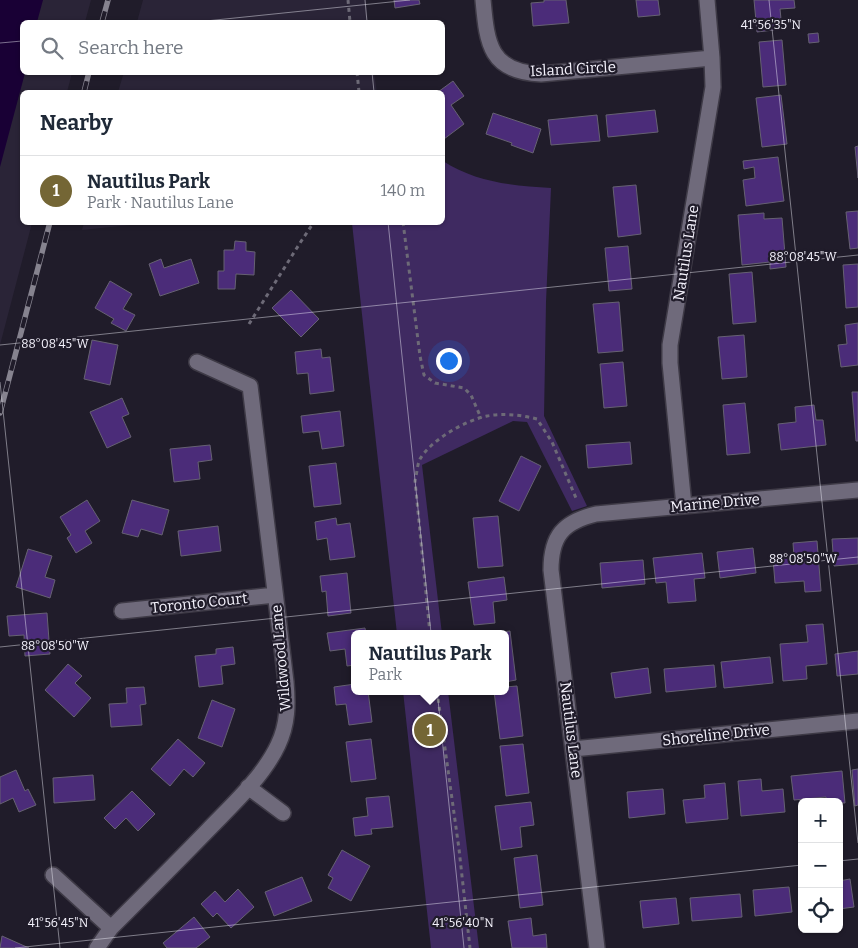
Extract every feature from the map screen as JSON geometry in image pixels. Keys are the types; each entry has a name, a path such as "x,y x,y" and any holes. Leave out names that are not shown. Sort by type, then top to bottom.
{"street":[{"name":"Island Circle","path":"483,0 488,41 494,53 508,66 527,73 541,74 712,58"},
{"name":"Nautilus Lane","path":"684,506 670,363 670,345 714,80 707,0"},
{"name":"Wildwood Lane","path":"97,948 111,928 248,787 272,756 287,718 288,705 250,386 197,362"},
{"name":"Marine Drive","path":"574,521 596,514 858,490"},
{"name":"Nautilus Lane","path":"574,521 565,526 554,543 551,556 551,570 597,948"},
{"name":"Toronto Court","path":"122,611 275,595"},
{"name":"Shoreline Drive","path":"573,749 858,721"},
{"path":"248,787 283,813"},
{"path":"53,875 111,928"}],"path":[{"path":"348,0 350,20"},
{"path":"356,75 359,90"},
{"path":"249,324 312,225"},
{"path":"403,225 424,375 435,383 464,388 471,395 481,418"},
{"path":"430,630 415,482 419,460 428,448 447,433 481,418 521,415 537,420 552,442 576,498"},
{"path":"438,695 470,948"}],"shaded area":[{"path":"0,0 91,0 86,20 20,20 20,75 71,75 68,90 20,90 20,225 31,225 0,345"},
{"path":"0,0 43,0 38,20 20,20 20,75 24,75 0,167"},
{"path":"143,0 366,0 368,20 138,20"},
{"path":"123,75 374,75 377,90 119,90"},
{"path":"445,162 468,174 495,182 551,188 544,416 587,506 572,511 527,422 513,421 422,465 442,630 397,630 352,225 445,225"},
{"path":"83,225 130,225 82,230"},
{"path":"403,695 448,695 479,948 431,948"}],"building":[{"path":"394,0 419,0 420,4 395,8"},
{"path":"544,0 566,0 569,23 533,26 531,3 544,2"},
{"path":"636,0 658,0 660,15 638,17"},
{"path":"754,0 794,0 795,8 780,9 782,29 757,32"},
{"path":"818,33 819,42 809,43 808,34"},
{"path":"782,40 786,85 763,87 759,42"},
{"path":"453,81 464,96 451,105 464,124 445,138 445,90 441,90"},
{"path":"781,95 787,144 762,147 756,98"},
{"path":"655,110 658,132 608,137 606,115"},
{"path":"493,113 541,129 533,153 486,134"},
{"path":"597,115 600,141 551,145 548,120"},
{"path":"858,146 858,178 855,147"},
{"path":"778,157 784,201 746,206 743,180 755,178 754,167 744,169 743,161"},
{"path":"636,185 641,234 618,237 613,187"},
{"path":"858,211 858,248 850,249 846,212"},
{"path":"764,213 764,219 782,218 786,267 770,269 770,262 742,265 738,215"},
{"path":"235,241 246,242 246,251 255,252 254,275 236,274 235,289 218,289 218,271 224,271 224,250 234,250"},
{"path":"628,246 632,289 609,291 605,248"},
{"path":"161,259 164,268 191,259 199,283 160,296 149,264"},
{"path":"858,264 858,307 846,308 843,265"},
{"path":"752,272 756,322 733,324 729,274"},
{"path":"110,281 132,294 123,309 135,315 126,331 111,323 114,319 95,308"},
{"path":"291,290 319,319 301,337 272,308"},
{"path":"619,302 623,351 598,353 593,304"},
{"path":"858,323 858,365 841,367 838,345 847,344 845,325"},
{"path":"744,335 747,377 722,379 718,337"},
{"path":"92,340 118,345 110,385 84,379"},
{"path":"321,349 322,358 330,357 334,391 310,394 308,373 297,374 295,352"},
{"path":"623,362 627,406 604,408 600,364"},
{"path":"852,392 858,392 858,441 856,441"},
{"path":"122,398 129,414 122,417 131,437 107,448 90,412"},
{"path":"745,403 750,453 727,455 723,405"},
{"path":"814,405 816,420 823,420 826,445 781,450 778,424 796,422 795,407"},
{"path":"340,411 344,446 322,449 319,431 303,433 301,416"},
{"path":"630,442 632,464 588,468 586,445"},
{"path":"210,445 212,460 198,462 200,479 174,482 170,449"},
{"path":"521,456 541,466 519,511 499,501"},
{"path":"336,463 341,504 314,507 309,466"},
{"path":"87,500 100,521 85,531 92,543 76,553 67,538 71,535 60,517"},
{"path":"132,500 169,510 162,535 141,529 138,537 122,533"},
{"path":"498,516 503,566 478,568 473,518"},
{"path":"336,518 337,525 350,523 355,557 330,560 327,538 317,540 315,522"},
{"path":"218,526 221,551 181,556 178,531"},
{"path":"858,538 858,564 834,566 832,539"},
{"path":"817,541 821,591 805,592 804,581 775,583 773,559 794,557 793,543"},
{"path":"753,548 756,573 720,578 717,552"},
{"path":"28,549 52,556 45,577 55,580 50,598 16,587"},
{"path":"702,553 705,578 694,579 696,601 668,603 666,582 656,583 653,558"},
{"path":"643,560 645,584 602,588 600,563"},
{"path":"347,573 351,613 328,616 326,591 322,592 320,576"},
{"path":"504,577 507,600 493,602 495,623 474,625 468,582"},
{"path":"47,613 50,654 25,656 24,635 9,636 7,616"},
{"path":"823,624 827,664 806,666 807,679 783,681 780,644 808,642 806,625"},
{"path":"365,628 365,630 351,630 351,666 347,666 345,649 330,651 327,633"},
{"path":"509,631 516,680 509,681"},
{"path":"233,647 235,664 221,666 223,684 199,687 195,656 216,654 216,649"},
{"path":"858,651 858,674 837,676 835,654"},
{"path":"770,657 773,683 724,688 721,662"},
{"path":"68,664 82,676 75,683 91,698 74,717 45,690"},
{"path":"714,665 716,687 666,692 664,669"},
{"path":"648,668 651,693 615,698 611,673"},
{"path":"351,685 351,695 369,695 372,722 349,725 346,704 336,705 334,687"},
{"path":"517,686 523,736 500,739 494,695 509,695 509,687"},
{"path":"144,687 146,704 140,705 142,725 111,727 109,704 127,703 126,688"},
{"path":"212,700 235,709 222,747 198,738"},
{"path":"178,739 205,763 193,777 184,769 170,786 151,769"},
{"path":"371,739 376,779 351,782 346,742"},
{"path":"523,744 529,793 506,796 500,746"},
{"path":"858,769 858,805 855,806 852,770"},
{"path":"16,770 25,791 28,789 36,805 19,812 13,798 0,804 0,777"},
{"path":"842,771 845,803 843,803 843,798 826,797 798,798 794,800 791,776"},
{"path":"93,775 95,800 54,803 53,778"},
{"path":"761,779 762,791 783,789 785,812 741,816 738,781"},
{"path":"725,783 728,819 686,823 683,800 705,798 704,785"},
{"path":"663,789 665,814 629,818 627,792"},
{"path":"132,791 155,814 138,831 126,818 115,829 104,818"},
{"path":"389,796 393,827 371,829 372,834 355,836 353,818 368,816 366,798"},
{"path":"531,802 534,825 520,827 522,847 501,850 495,806"},
{"path":"342,850 370,866 351,901 328,888 333,878 328,875"},
{"path":"537,855 543,905 520,908 514,858"},
{"path":"302,877 312,901 274,916 265,892"},
{"path":"850,879 854,907 843,908 843,880"},
{"path":"789,887 792,912 755,916 753,890"},
{"path":"238,889 254,907 231,928 217,913 213,917 201,904 215,891 225,902"},
{"path":"740,894 742,917 692,921 690,898"},
{"path":"676,898 679,924 643,928 640,901"},
{"path":"194,917 210,937 196,948 167,948 163,943"},
{"path":"531,918 533,936 546,934 547,948 512,948 508,921"},
{"path":"2,936 29,948 0,948"}],"railway":[{"path":"103,20 108,0"},
{"path":"84,90 88,75"},
{"path":"0,413 49,225"}],"place":[{"name":"Nautilus Park","path":"430,730"}]}
